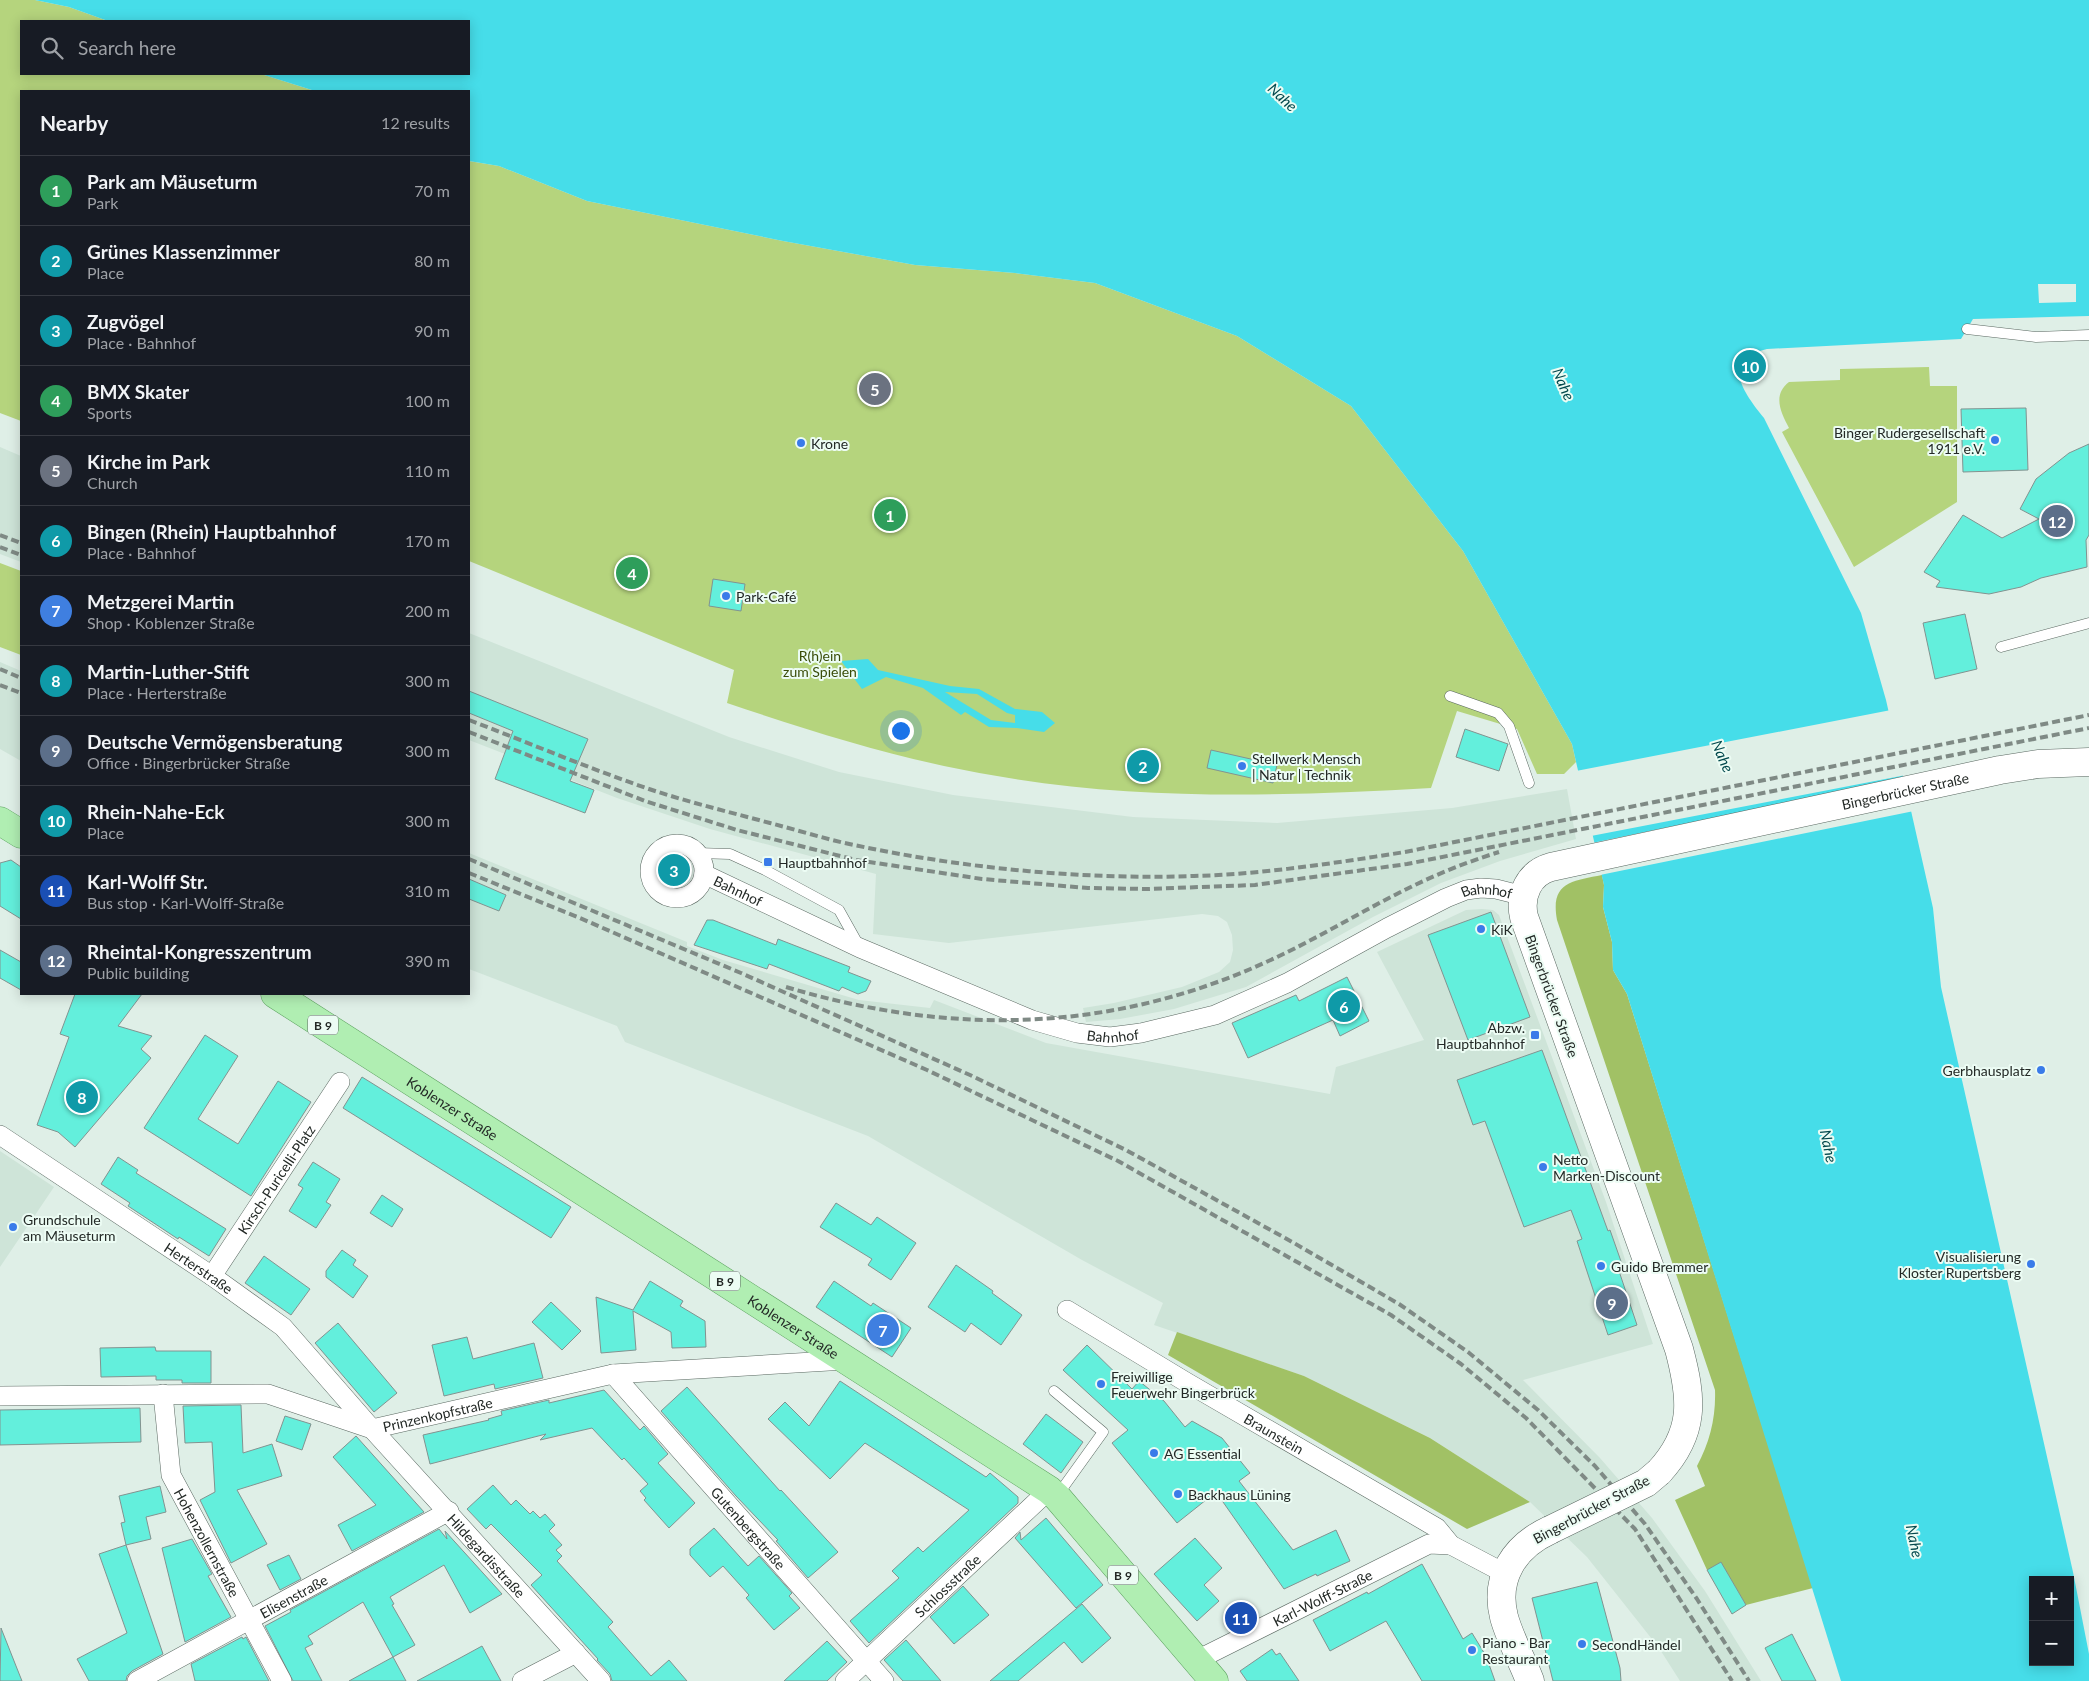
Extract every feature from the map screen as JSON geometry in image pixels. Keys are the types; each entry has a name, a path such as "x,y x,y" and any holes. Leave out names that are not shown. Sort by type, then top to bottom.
{"main road":[{"name":"Bingerbrücker Straße","path":"1506,1574 1509,1565 1524,1546 1535,1537 1646,1483 1660,1472 1672,1457 1684,1432 1689,1404 1686,1374 1679,1349 1524,917 1524,896 1531,880 1540,872 1551,867 2019,766 2089,762"},
{"path":"0,821 20,833"},
{"name":"Koblenzer Straße","path":"277,995 1053,1494 1214,1681"},
{"path":"1506,1574 1502,1602 1504,1617 1530,1681"}],"street":[{"name":"Bahnhof","path":"681,844 690,847 697,853 702,862 704,874 696,889 680,897 671,897 655,887 651,879 651,861 663,847 681,844"},
{"name":"Bahnhof","path":"704,874 860,948 1032,1020 1077,1033 1110,1037 1141,1033 1215,1015 1287,983 1396,923 1466,890 1496,889 1524,896"},
{"name":"Kirsch-Puricelli-Platz","path":"212,1276 340,1082"},
{"name":"Herterstraße","path":"0,1135 212,1276 283,1327 372,1429"},
{"name":"Braunstein","path":"1068,1310 1186,1382 1437,1528 1451,1545"},
{"name":"Prinzenkopfstraße","path":"0,1396 268,1394 372,1429 613,1374 847,1360"},
{"name":"Gutenbergstraße","path":"613,1374 884,1681"},
{"name":"Hohenzollernstraße","path":"163,1394 171,1475 282,1681"},
{"name":"Hildegardisstraße","path":"372,1429 601,1681"},
{"name":"Schlossstraße","path":"845,1681 1053,1494"},
{"name":"Elisenstraße","path":"137,1681 448,1511"},
{"name":"Karl-Wolff-Straße","path":"1196,1660 1429,1544 1451,1545"},
{"path":"1451,1545 1506,1574"},
{"path":"522,1681 576,1653"}],"lane":[{"path":"1966,329 2036,337 2089,335"},
{"path":"2001,646 2089,623"},
{"path":"1450,696 1498,713 1509,726 1529,783"},
{"path":"697,853 730,854 765,870 838,910 860,948"},
{"path":"1053,1494 1103,1432 1054,1391"}],"shaded area":[{"path":"0,447 20,456 20,562 0,554"},
{"path":"470,633 729,737 839,772 953,795 1133,817 1277,823 1452,808 1567,789 1576,839 1500,861 1441,883 1373,917 1246,987 1174,1009 1120,1019 1086,1022 1083,1008 1114,1003 1182,987 1219,972 1230,962 1233,950 1232,935 1227,922 1218,916 1202,914 949,943 873,934 876,874 710,829 617,798 470,740"},
{"path":"0,662 20,671 20,760 0,749"},
{"path":"470,853 687,942 687,946 723,960 859,1000 930,1008 934,1000 1046,1043 1330,1094 1336,1067 1424,1040 1377,952 1466,910 1493,910 1499,915 1606,1202 1653,1344 1523,1380 1600,1458 1652,1518 1705,1591 1761,1681 1680,1681 1659,1648 1587,1557 1530,1502 1430,1438 1304,1376 1154,1325 1163,1303 1082,1260 868,1136 625,1042 617,1026 470,969"},
{"name":"Grundschule am Mäuseturm","path":"0,1151 54,1187 0,1267"}],"green space":[{"path":"0,0 35,0 69,7 105,20 20,20 20,75 264,75 312,90 20,90 20,421 0,413"},
{"name":"R(h)ein zum Spielen","path":"470,161 499,166 587,201 783,241 915,265 1015,273 1095,283 1237,336 1351,406 1463,551 1572,744 1576,762 1564,774 1537,774 1517,729 1457,711 1431,788 1268,794 1160,793 1105,790 1051,784 963,770 895,754 794,725 727,703 734,670 470,561"},
{"path":"1929,367 1930,386 1957,386 1957,502 1854,567 1782,432 1789,428 1781,410 1779,398 1784,387 1789,382 1840,380 1840,369"},
{"path":"0,563 20,571 20,655 0,647"},
{"path":"1602,875 1604,885 1603,907 1612,942 1613,970 1627,994 1813,1588 1746,1605 1721,1563 1707,1570 1675,1500 1705,1486 1697,1466 1711,1429 1715,1390 1557,920 1556,907 1560,891 1573,882"},
{"path":"1177,1332 1304,1376 1430,1438 1530,1502 1467,1529 1168,1355"}],"water":[{"name":"Nahe","path":"35,0 2089,0 2089,316 1973,319 1961,339 1767,349 1752,354 1743,361 1740,369 1740,378 1749,398 1764,418 1861,613 1886,700 1933,908 1941,987 2074,1576 2029,1576 2029,1666 2074,1666 2074,1577 2089,1654 2089,1681 1841,1681 1627,994 1613,970 1612,942 1603,907 1604,885 1572,744 1463,551 1351,406 1237,336 1095,283 1015,273 915,265 783,241 587,201 499,166 470,161 470,90 312,90 264,75 470,75 470,20 105,20 69,7"},
{"path":"868,659 878,670 950,686 979,689 1015,709 1042,712 1055,723 1044,732 1017,728 989,727 965,712 961,715 923,688 886,677 862,689 841,661","holes":["945,692 977,694 1007,713 1015,715 1015,723 991,720"]}],"pier":[{"path":"2038,284 2076,284 2076,302 2039,303"},
{"path":"1891,710 1906,775 1591,836 1576,771"},
{"path":"1906,778 1914,811 1600,875 1592,843"}],"building":[{"name":"Binger Rudergesellschaft 1911 e.V.","path":"2026,408 2028,470 1963,472 1961,409"},
{"path":"2089,444 2087,567 2041,578 2021,587 1989,594 1936,587 1940,581 1924,572 1963,515 2002,538 2039,519 2020,509 2036,479 2069,453"},
{"path":"713,579 745,584 741,611 709,606"},
{"path":"1965,614 1977,669 1935,679 1923,623"},
{"path":"470,691 588,739 570,781 594,790 585,813 495,779 513,731 470,713"},
{"path":"1465,729 1508,744 1499,771 1456,757"},
{"name":"Stellwerk Mensch | Natur | Technik","path":"1211,750 1277,765 1273,783 1207,768"},
{"path":"11,860 20,866 20,918 0,906 0,863"},
{"path":"470,879 506,895 499,911 470,899"},
{"path":"1491,912 1530,1017 1468,1040 1428,935"},
{"path":"707,920 713,920 776,945 778,939 850,967 848,972 871,981 866,991 858,994 842,987 839,991 769,964 767,969 694,945"},
{"path":"0,950 20,961 20,989 0,978"},
{"path":"1347,977 1369,1021 1340,1036 1333,1020 1248,1058 1232,1023 1296,995 1299,1001"},
{"path":"75,995 141,995 118,1026 152,1036 141,1049 151,1058 75,1147 58,1132 37,1125 69,1037 60,1034"},
{"path":"205,1035 238,1056 198,1119 238,1144 278,1081 311,1102 251,1196 144,1128"},
{"name":"Netto Marken-Discount","path":"1542,1050 1623,1267 1618,1268 1637,1325 1608,1335 1577,1241 1582,1239 1571,1210 1524,1227 1485,1121 1473,1125 1457,1080"},
{"path":"362,1077 571,1207 551,1238 343,1108"},
{"path":"118,1157 138,1170 136,1173 226,1229 209,1256 179,1237 178,1239 128,1206 130,1203 101,1184"},
{"path":"313,1162 340,1179 326,1202 331,1205 316,1228 289,1211 303,1188 298,1185"},
{"path":"382,1195 403,1209 392,1227 370,1213"},
{"path":"836,1203 871,1225 877,1217 916,1243 891,1280 868,1265 872,1259 820,1227"},
{"path":"342,1250 356,1260 353,1265 368,1276 353,1298 326,1277 326,1271"},
{"path":"264,1256 310,1289 291,1315 245,1283"},
{"path":"956,1265 993,1291 992,1293 1022,1315 1001,1345 971,1323 965,1332 928,1307"},
{"path":"650,1281 683,1301 680,1306 705,1321 706,1347 672,1348 671,1332 633,1311 636,1350 601,1353 596,1297 633,1310"},
{"path":"834,1281 871,1306 873,1303 911,1328 892,1357 816,1307"},
{"path":"551,1302 581,1331 562,1350 532,1322"},
{"path":"338,1323 397,1393 374,1412 315,1343"},
{"path":"467,1337 473,1359 534,1343 543,1378 495,1389 494,1384 444,1396 432,1345"},
{"path":"1087,1345 1132,1389 1139,1381 1164,1401 1185,1427 1192,1421 1222,1438 1250,1473 1239,1481 1293,1550 1336,1530 1350,1561 1284,1589 1216,1492 1177,1523 1112,1443 1128,1430 1063,1370"},
{"path":"155,1347 156,1351 211,1351 211,1383 182,1383 182,1380 156,1380 156,1376 101,1377 100,1348"},
{"path":"840,1381 986,1477 990,1473 1018,1497 1018,1503 869,1643 850,1621 899,1578 892,1571 918,1547 923,1552 969,1510 865,1443 830,1479 768,1419 785,1402 809,1426"},
{"path":"687,1387 780,1491 838,1552 808,1578 776,1541 778,1540 736,1496 661,1411"},
{"path":"604,1390 640,1430 644,1426 668,1454 658,1463 695,1503 669,1528 644,1500 646,1498 640,1491 648,1484 592,1428 540,1440 546,1434 430,1464 423,1435 489,1420 502,1415 501,1411 549,1400 549,1403"},
{"path":"241,1405 243,1453 272,1444 282,1476 237,1490 267,1544 231,1563 200,1500 215,1492 212,1442 185,1443 183,1406"},
{"path":"140,1408 141,1442 0,1445 0,1410"},
{"path":"1046,1414 1083,1442 1061,1473 1023,1444"},
{"path":"285,1416 311,1424 302,1450 276,1441"},
{"path":"356,1436 424,1512 352,1551 338,1525 376,1505 333,1457"},
{"path":"493,1485 511,1505 516,1500 530,1514 533,1511 540,1518 545,1514 555,1525 549,1531 562,1545 556,1550 562,1556 557,1561 613,1622 608,1627 651,1676 669,1660 687,1681 612,1681 610,1674 598,1659 531,1585 542,1575 491,1524 486,1529 467,1509"},
{"path":"160,1486 166,1512 146,1517 151,1539 126,1545 121,1523 125,1522 119,1496"},
{"path":"1046,1518 1103,1585 1076,1608 1015,1538 1020,1532 1021,1540"},
{"path":"714,1528 748,1566 759,1556 792,1593 789,1596 800,1608 774,1630 746,1598 749,1595 723,1566 710,1577 690,1555 690,1549"},
{"path":"439,1529 447,1539 445,1531 502,1594 470,1613 444,1565 390,1597 394,1604 392,1605 415,1645 393,1657 363,1602 308,1636 313,1644 305,1648 322,1681 293,1681 265,1626 291,1612 290,1610"},
{"path":"1195,1538 1222,1568 1204,1585 1219,1601 1197,1621 1154,1574"},
{"path":"192,1539 212,1574 208,1576 231,1617 185,1642 162,1548"},
{"path":"126,1545 163,1654 132,1671 127,1676 126,1681 89,1681 77,1659 127,1633 99,1554"},
{"path":"289,1555 301,1579 280,1590 267,1565"},
{"path":"1721,1562 1746,1605 1732,1614 1707,1570"},
{"path":"1422,1564 1463,1639 1472,1633 1486,1656 1495,1681 1422,1681 1386,1621 1330,1651 1313,1620 1367,1592 1368,1594"},
{"path":"1597,1582 1620,1668 1621,1681 1553,1681 1532,1598"},
{"path":"963,1586 989,1615 954,1644 930,1617"},
{"path":"1082,1604 1111,1638 1082,1663 1064,1642 1018,1681 990,1681"},
{"path":"1,1628 16,1666 22,1681 0,1681"},
{"path":"1792,1634 1816,1681 1782,1681 1765,1648"},
{"path":"242,1637 243,1639 246,1637 269,1681 195,1681 191,1664"},
{"path":"906,1640 941,1681 903,1681 884,1660"},
{"path":"827,1641 847,1662 827,1681 784,1681"},
{"path":"482,1646 501,1681 417,1681 460,1658"},
{"path":"1272,1649 1276,1655 1280,1653 1299,1681 1247,1681 1240,1671"},
{"path":"393,1657 406,1681 349,1681"}],"railway":[{"path":"0,535 20,543"},
{"path":"0,547 20,555"},
{"path":"0,669 20,678"},
{"path":"0,685 20,693"},
{"path":"470,720 649,789 843,843 937,860 1023,871 1152,877 1221,875 1274,870 1405,852 2089,715"},
{"path":"470,732 645,801 737,830 856,860 982,879 1088,888 1147,889 1255,885 1407,864 2089,728"},
{"path":"786,987 848,1003 910,1014 972,1020 1034,1019 1094,1013 1155,1001 1215,983 1275,958 1425,880 1499,852"},
{"path":"470,859 741,973 970,1075 1126,1150 1294,1243 1399,1304 1468,1352 1538,1410 1595,1466 1645,1524 1697,1599 1749,1681"},
{"path":"470,873 580,918 927,1070 1118,1161 1391,1315 1461,1364 1526,1418 1635,1529 1732,1681"}],"place":[{"name":"Rhein-Nahe-Eck","path":"1750,366"},
{"name":"Kirche im Park","path":"875,389"},
{"name":"Binger Rudergesellschaft 1911 e.V.","path":"1995,440"},
{"name":"Krone","path":"801,443"},
{"name":"Park am Mäuseturm","path":"890,515"},
{"name":"Rheintal-Kongresszentrum","path":"2057,521"},
{"name":"BMX Skater","path":"632,573"},
{"name":"Park-Café","path":"726,596"},
{"name":"Grünes Klassenzimmer","path":"1143,766"},
{"name":"Stellwerk Mensch | Natur | Technik","path":"1242,766"},
{"name":"Hauptbahnhof","path":"768,862"},
{"name":"Zugvögel","path":"674,870"},
{"name":"KiK","path":"1481,929"},
{"name":"Bingen (Rhein) Hauptbahnhof","path":"1344,1006"},
{"name":"Abzw. Hauptbahnhof","path":"1535,1035"},
{"name":"Gerbhausplatz","path":"2041,1070"},
{"name":"Martin-Luther-Stift","path":"82,1097"},
{"name":"Netto Marken-Discount","path":"1543,1167"},
{"name":"Grundschule am Mäuseturm","path":"13,1227"},
{"name":"Visualisierung Kloster Rupertsberg","path":"2031,1264"},
{"name":"Guido Bremmer","path":"1601,1266"},
{"name":"Deutsche Vermögensberatung","path":"1612,1303"},
{"name":"Metzgerei Martin","path":"883,1330"},
{"name":"Freiwillige Feuerwehr Bingerbrück","path":"1101,1384"},
{"name":"AG Essential","path":"1154,1453"},
{"name":"Backhaus Lüning","path":"1178,1494"},
{"name":"Karl-Wolff Str.","path":"1241,1618"},
{"name":"SecondHändel","path":"1582,1644"},
{"name":"Piano - Bar Restaurant","path":"1472,1650"}]}
